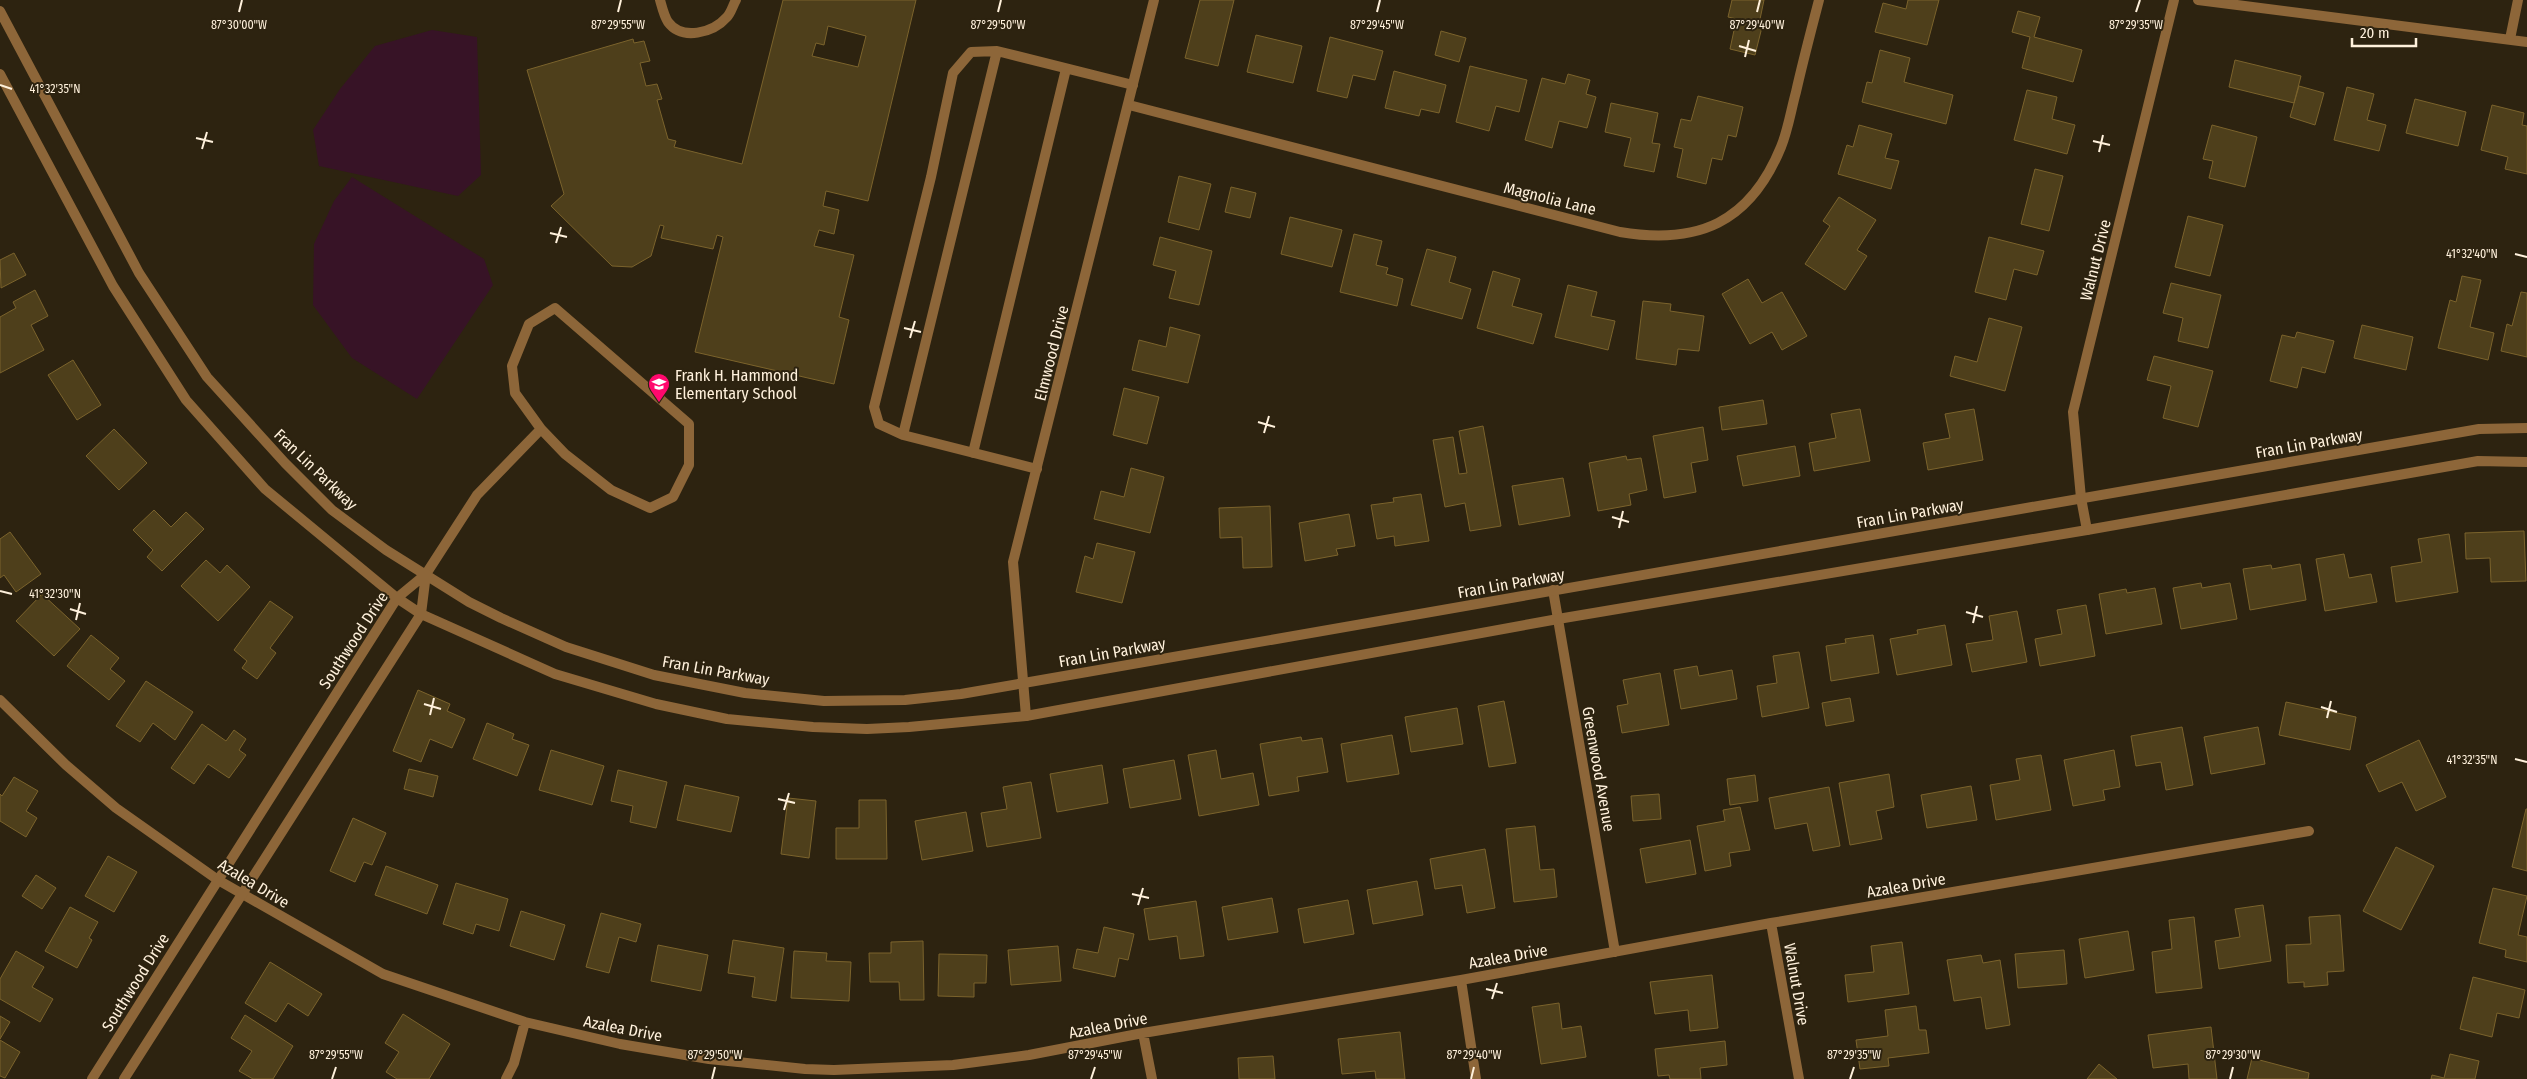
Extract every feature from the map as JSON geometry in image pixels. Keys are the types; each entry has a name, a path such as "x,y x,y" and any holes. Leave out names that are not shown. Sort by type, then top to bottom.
{"street":[{"path":"660,0 668,22 681,32 692,34 708,29 726,18 736,0"},
{"name":"Elmwood Drive","path":"1026,716 1014,562 1154,0"},
{"name":"Magnolia Lane","path":"1129,105 1620,232 1647,236 1674,236 1698,232 1722,221 1744,205 1762,186 1782,146 1819,0"},
{"name":"Walnut Drive","path":"2087,530 2081,498 2073,412 2174,0"},
{"path":"2198,0 2510,38 2527,42"},
{"path":"2510,38 2518,0"},
{"name":"Fran Lin Parkway","path":"0,11 139,273 207,378 285,463 332,510 386,550 469,602 566,647 654,675 745,693 824,701 867,701 933,697 1024,683 2479,428 2527,428"},
{"path":"1037,469 903,436 879,424 874,407 928,186 953,72 971,52 997,52 1134,85"},
{"path":"903,436 997,52"},
{"path":"972,453 1066,69"},
{"path":"0,74 113,286 186,400 265,489 397,598 421,614 555,674 613,693 707,715 813,727 867,729 909,728 1026,716 1558,619 2087,530 2478,461 2527,462"},
{"path":"555,308 689,424 689,466 673,497 650,508 611,490 565,454 540,429 514,393 512,366 528,324 555,308"},
{"path":"124,1079 421,614 426,574 476,495 540,429"},
{"name":"Southwood Drive","path":"92,1079 397,598 426,574"},
{"name":"Greenwood Avenue","path":"1553,590 1615,952"},
{"name":"Azalea Drive","path":"0,700 66,765 116,808 218,880 383,974 525,1022 620,1044 709,1059 834,1074 953,1065 1029,1055 1143,1033 1461,980 1771,923 2308,831"},
{"name":"Walnut Drive","path":"1771,923 1799,1079"},
{"path":"1461,980 1476,1079"},
{"path":"506,1079 514,1064 525,1022"},
{"path":"1143,1033 1152,1079"}],"shaded area":[{"path":"432,30 477,37 481,175 458,196 319,166 313,130 340,89 375,46"},
{"path":"352,177 484,259 493,285 417,399 352,358 313,305 314,244 334,201"}],"building":[{"path":"783,0 916,0 868,201 826,191 823,206 839,210 834,234 819,230 814,246 854,255 839,317 849,320 834,384 695,352 723,237 717,235 713,249 661,238 664,226 660,225 651,256 632,267 612,266 551,206 564,194 527,70 633,39 634,43 644,41 650,61 640,63 646,86 657,84 662,99 657,100 668,139 676,141 674,147 742,164","holes":["828,26 866,36 858,67 812,56 816,43 824,45"]},
{"path":"1200,0 1234,0 1218,66 1185,58"},
{"path":"1732,0 1764,0 1759,24 1728,17"},
{"path":"1908,0 1939,0 1927,45 1875,32 1883,3 1906,9"},
{"path":"2018,11 2040,17 2034,37 2082,50 2073,82 2022,68 2030,37 2012,32"},
{"path":"1736,21 1762,27 1755,55 1730,49"},
{"path":"1441,31 1466,38 1459,62 1435,55"},
{"path":"1256,35 1302,46 1293,83 1247,72"},
{"path":"1330,37 1383,51 1375,80 1353,75 1347,98 1317,91"},
{"path":"1880,50 1910,58 1904,82 1953,95 1946,124 1862,102 1867,82 1872,83"},
{"path":"2235,60 2301,76 2294,103 2229,87"},
{"path":"1470,66 1527,80 1519,112 1496,106 1489,131 1456,122"},
{"path":"1394,71 1446,85 1439,113 1421,109 1419,116 1385,108"},
{"path":"1568,74 1590,80 1586,94 1596,97 1587,128 1559,121 1552,148 1525,140 1542,78 1565,84"},
{"path":"2299,86 2324,93 2315,125 2290,117"},
{"path":"2347,87 2374,94 2367,120 2386,125 2379,151 2334,140"},
{"path":"2027,90 2057,97 2052,119 2075,125 2067,154 2014,140"},
{"path":"1698,96 1743,107 1736,137 1728,135 1722,160 1712,158 1706,184 1677,177 1683,149 1674,147 1681,119 1691,121"},
{"path":"2415,99 2466,112 2458,146 2406,133"},
{"path":"1611,103 1658,113 1652,143 1660,144 1654,172 1624,166 1631,138 1605,132"},
{"path":"2492,105 2524,113 2522,125 2527,126 2527,174 2505,169 2508,157 2481,150"},
{"path":"1859,125 1892,134 1885,158 1899,161 1891,189 1838,174 1847,145 1853,147"},
{"path":"2212,125 2257,137 2245,187 2209,178 2213,161 2203,159"},
{"path":"2035,169 2063,176 2049,231 2021,224"},
{"path":"1179,176 1211,184 1199,230 1168,222"},
{"path":"1231,187 1256,193 1250,218 1225,212"},
{"path":"1839,197 1876,220 1857,250 1867,256 1845,290 1805,264 1830,226 1823,221"},
{"path":"2188,216 2223,225 2210,276 2175,267"},
{"path":"1290,217 1342,230 1332,267 1281,254"},
{"path":"1354,234 1382,241 1376,265 1388,268 1386,274 1403,279 1397,306 1340,292"},
{"path":"1160,237 1212,251 1199,305 1169,298 1176,271 1153,265"},
{"path":"1989,237 2044,251 2037,275 2014,269 2006,300 1975,292"},
{"path":"1427,249 1456,257 1449,282 1471,289 1462,319 1411,305"},
{"path":"14,253 26,275 1,288 0,260"},
{"path":"1493,271 1520,279 1512,306 1542,314 1533,344 1477,328"},
{"path":"2462,276 2481,280 2470,327 2494,333 2488,360 2438,348 2450,300 2456,302"},
{"path":"1748,279 1762,303 1782,292 1807,336 1782,350 1772,332 1750,344 1722,294"},
{"path":"2171,283 2221,295 2208,348 2178,341 2183,318 2163,313"},
{"path":"1568,285 1597,292 1591,316 1615,321 1608,350 1555,337"},
{"path":"35,290 48,316 31,325 44,350 0,373 0,317 16,308 13,302"},
{"path":"2521,292 2527,293 2527,357 2501,351 2507,324 2512,326"},
{"path":"1643,301 1671,304 1670,311 1704,316 1699,351 1678,349 1676,365 1636,359"},
{"path":"1989,318 2022,327 2005,391 1950,376 1955,356 1977,362"},
{"path":"2362,325 2413,337 2406,370 2354,358"},
{"path":"1170,327 1200,335 1188,383 1132,370 1139,340 1166,347"},
{"path":"2297,332 2334,341 2325,373 2302,367 2297,388 2270,381 2282,335 2295,338"},
{"path":"2154,356 2213,371 2198,427 2163,418 2171,386 2147,380"},
{"path":"73,360 101,405 77,420 48,375"},
{"path":"1124,388 1159,397 1147,444 1113,435"},
{"path":"1763,400 1767,424 1722,430 1719,407"},
{"path":"1860,409 1870,461 1814,471 1809,443 1836,438 1831,414"},
{"path":"1974,409 1983,460 1928,470 1923,443 1950,438 1945,414"},
{"path":"1483,426 1501,526 1470,531 1465,503 1445,507 1433,440 1453,437 1459,474 1467,473 1459,431"},
{"path":"1703,427 1708,460 1691,463 1696,492 1664,498 1653,436"},
{"path":"114,429 147,463 119,490 86,456"},
{"path":"1795,446 1800,476 1743,486 1737,456"},
{"path":"1626,456 1627,460 1641,458 1647,490 1629,494 1631,505 1598,511 1589,463"},
{"path":"1131,468 1164,477 1150,533 1094,519 1101,491 1124,497"},
{"path":"1563,478 1570,516 1519,525 1512,486"},
{"path":"1421,494 1429,541 1395,546 1394,536 1377,539 1371,505 1394,502 1393,498"},
{"path":"1270,506 1272,567 1243,568 1242,537 1220,538 1219,508"},
{"path":"154,510 171,527 186,512 204,529 162,571 147,557 153,550 133,530"},
{"path":"1349,514 1355,546 1336,549 1338,555 1305,561 1299,523"},
{"path":"2524,531 2526,581 2491,582 2490,558 2466,559 2465,533"},
{"path":"10,532 41,574 16,592 4,575 0,578 0,539"},
{"path":"2449,534 2458,592 2396,602 2391,567 2422,562 2418,539"},
{"path":"1097,543 1135,552 1122,603 1076,592 1085,556 1093,559"},
{"path":"2344,554 2349,578 2371,574 2377,602 2325,611 2316,559"},
{"path":"206,560 220,573 227,565 250,587 218,621 181,586"},
{"path":"2300,564 2306,600 2250,610 2243,569 2271,565 2272,569"},
{"path":"2201,583 2202,588 2230,583 2237,619 2181,629 2173,588"},
{"path":"2155,588 2162,624 2106,634 2099,594 2126,589 2127,593"},
{"path":"42,594 80,629 54,656 16,621"},
{"path":"270,601 293,617 270,648 276,653 257,679 242,668 247,661 234,650"},
{"path":"2086,605 2095,656 2040,666 2035,639 2062,634 2057,610"},
{"path":"2017,611 2027,662 1972,672 1966,644 1993,640 1989,616"},
{"path":"1945,625 1952,665 1897,675 1890,639 1918,634 1917,630"},
{"path":"91,635 119,658 110,669 125,681 109,700 67,666"},
{"path":"1873,635 1879,673 1831,681 1826,646 1846,643 1845,639"},
{"path":"1799,652 1809,708 1762,717 1757,686 1777,683 1773,656"},
{"path":"1697,666 1699,676 1732,670 1737,699 1681,709 1674,670"},
{"path":"1660,673 1669,725 1622,733 1617,706 1628,704 1623,680"},
{"path":"146,681 193,712 175,740 153,723 140,742 116,726"},
{"path":"418,690 450,704 447,711 465,719 452,748 430,739 421,762 393,751"},
{"path":"1850,698 1854,721 1826,726 1822,703"},
{"path":"1504,701 1516,763 1489,767 1478,706"},
{"path":"2286,702 2356,717 2350,750 2279,735"},
{"path":"1457,708 1463,744 1411,752 1405,717"},
{"path":"487,723 514,734 512,739 529,745 517,776 473,759"},
{"path":"202,724 226,741 234,730 246,739 239,750 246,755 229,778 208,764 194,784 171,768"},
{"path":"2182,727 2193,785 2166,790 2161,762 2136,766 2131,736"},
{"path":"2258,727 2265,764 2211,774 2204,737"},
{"path":"1392,735 1399,774 1347,782 1341,744"},
{"path":"1301,737 1302,741 1322,738 1328,772 1297,777 1299,791 1269,796 1260,744"},
{"path":"2419,740 2446,797 2416,811 2402,782 2379,792 2366,765"},
{"path":"551,750 604,766 592,805 539,790"},
{"path":"1216,750 1221,779 1253,773 1259,805 1199,816 1188,755"},
{"path":"2114,750 2120,787 2103,790 2105,800 2073,806 2064,760"},
{"path":"2041,755 2051,810 1996,820 1990,785 2020,780 2016,759"},
{"path":"1174,760 1181,799 1130,808 1123,769"},
{"path":"1102,765 1108,803 1057,812 1050,774"},
{"path":"409,769 438,776 433,797 404,789"},
{"path":"618,770 667,782 656,828 630,822 633,806 611,801"},
{"path":"1889,774 1894,807 1876,811 1882,839 1850,845 1839,783"},
{"path":"1755,775 1758,801 1730,805 1727,779"},
{"path":"14,777 38,791 26,811 37,818 26,837 0,821 0,794 2,796"},
{"path":"1031,782 1041,838 987,847 981,813 1007,809 1003,787"},
{"path":"685,785 739,797 731,832 677,820"},
{"path":"1971,786 1977,820 1927,828 1921,795"},
{"path":"1829,787 1840,846 1813,851 1807,823 1775,829 1769,798"},
{"path":"1659,794 1661,819 1633,821 1631,796"},
{"path":"788,798 816,801 809,858 781,854"},
{"path":"859,800 886,800 887,859 836,859 836,828 859,828"},
{"path":"1740,807 1750,850 1729,853 1731,866 1705,871 1697,826 1725,821 1723,810"},
{"path":"2527,809 2527,871 2512,867"},
{"path":"966,812 973,851 922,860 915,821"},
{"path":"353,818 386,833 372,865 364,862 355,882 330,871"},
{"path":"1535,826 1540,870 1554,869 1557,897 1514,902 1506,829"},
{"path":"1690,840 1696,874 1646,883 1640,849"},
{"path":"2396,847 2434,866 2401,930 2363,911"},
{"path":"1485,849 1495,908 1467,913 1462,885 1435,889 1430,859"},
{"path":"108,856 137,872 114,912 85,896"},
{"path":"386,866 438,885 427,914 375,895"},
{"path":"36,875 56,888 42,909 22,896"},
{"path":"1417,881 1423,915 1373,924 1367,890"},
{"path":"456,883 508,899 499,931 476,924 473,934 443,924"},
{"path":"2493,888 2527,896 2518,935 2527,937 2527,962 2505,957 2506,950 2479,943"},
{"path":"1272,898 1278,932 1228,940 1222,907"},
{"path":"1348,900 1354,934 1304,943 1298,909"},
{"path":"1196,901 1204,956 1180,959 1177,936 1149,940 1144,909"},
{"path":"2263,905 2271,961 2219,969 2215,941 2240,937 2235,909"},
{"path":"70,907 98,922 89,938 92,940 77,968 45,951"},
{"path":"521,911 565,925 554,960 510,946"},
{"path":"601,913 641,924 636,942 619,937 609,973 586,967"},
{"path":"2340,915 2344,971 2327,972 2328,985 2304,987 2304,982 2288,983 2286,945 2311,944 2309,917"},
{"path":"2194,917 2202,988 2156,993 2152,952 2172,949 2169,920"},
{"path":"1104,927 1134,934 1128,960 1119,958 1115,977 1073,968 1077,949 1098,953"},
{"path":"2128,931 2134,970 2085,978 2079,939"},
{"path":"733,940 784,948 776,1001 752,997 755,977 728,973"},
{"path":"923,941 924,1000 900,1000 899,982 870,982 869,953 891,953 891,942"},
{"path":"1902,942 1909,994 1848,1002 1845,975 1874,972 1871,946"},
{"path":"658,945 708,955 701,991 651,981"},
{"path":"1058,946 1061,981 1011,985 1008,950"},
{"path":"2064,950 2067,984 2018,988 2015,954"},
{"path":"16,951 44,967 32,987 53,999 40,1022 0,999 0,979"},
{"path":"794,951 827,953 826,961 851,962 849,1001 791,998"},
{"path":"939,954 987,955 986,983 974,983 974,997 938,996"},
{"path":"1981,955 1983,963 2000,960 2010,1025 1986,1029 1981,997 1954,1001 1947,960"},
{"path":"270,962 322,994 308,1016 288,1003 276,1022 245,1003"},
{"path":"1712,975 1718,1028 1690,1031 1688,1010 1655,1014 1650,982"},
{"path":"2473,977 2525,990 2519,1018 2497,1013 2492,1037 2460,1029"},
{"path":"1559,1003 1562,1029 1581,1026 1586,1057 1541,1064 1532,1007"},
{"path":"1916,1006 1919,1030 1926,1030 1929,1053 1888,1058 1889,1066 1860,1069 1856,1040 1888,1036 1885,1010"},
{"path":"403,1014 450,1044 429,1079 397,1079 386,1072 399,1052 385,1043"},
{"path":"245,1015 293,1046 273,1079 253,1079 239,1071 252,1051 231,1038"},
{"path":"0,1016 10,1022 0,1039"},
{"path":"2211,1027 2217,1079 2189,1079 2188,1064 2153,1068 2148,1035"},
{"path":"1400,1032 1405,1079 1376,1079 1375,1071 1342,1074 1338,1039"},
{"path":"0,1040 20,1052 5,1078 0,1076"},
{"path":"1725,1041 1727,1065 1700,1068 1701,1079 1670,1079 1669,1075 1658,1076 1655,1049"},
{"path":"2450,1054 2479,1061 2475,1079 2431,1079 2432,1075 2444,1078"},
{"path":"1273,1056 1275,1079 1239,1079 1238,1058"},
{"path":"2252,1058 2309,1073 2308,1079 2247,1079"},
{"path":"2099,1064 2117,1079 2087,1079"}],"place":[{"name":"Frank H. Hammond Elementary School","path":"659,403"}]}
